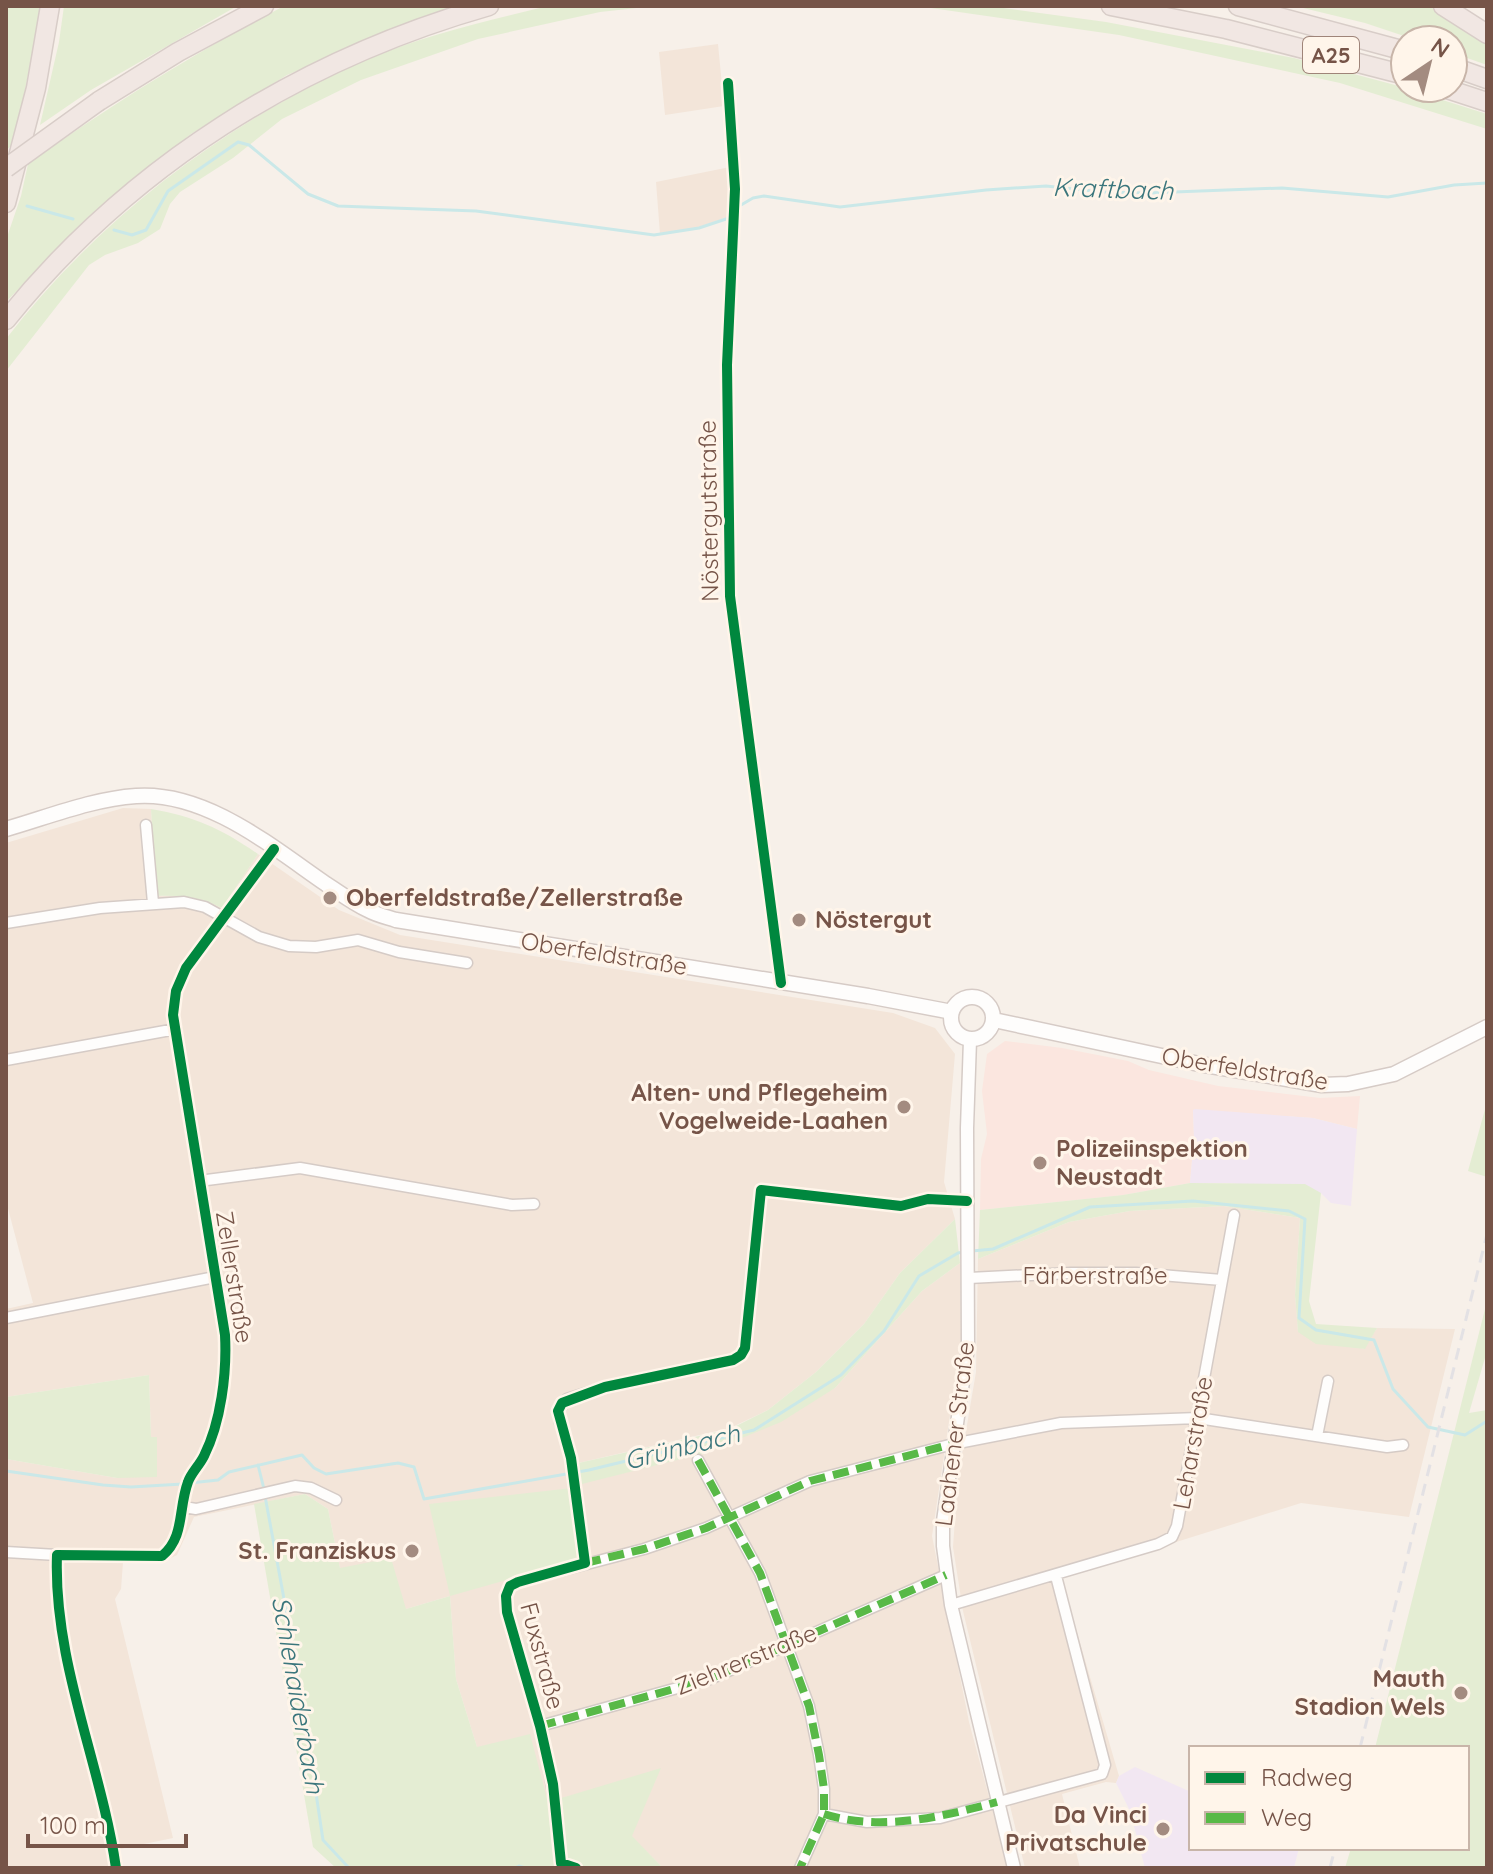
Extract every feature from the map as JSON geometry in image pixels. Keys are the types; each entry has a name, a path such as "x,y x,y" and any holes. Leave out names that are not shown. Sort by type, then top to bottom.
{"highway":[{"path":"6,203 36,88 50,6"},
{"path":"6,168 99,101 178,52 264,6"},
{"path":"6,320 40,279 96,222 206,135 275,93 342,59 413,30 489,6"},
{"name":"A25","path":"1111,6 1226,29 1389,71"},
{"name":"A25","path":"1238,6 1389,47"},
{"path":"1443,6 1487,34"}],"main road":[{"name":"Oberfeldstraße","path":"6,829 114,799 164,797 215,814 274,849 349,900 396,920 952,1012 964,999 973,997 989,1005 994,1020 1214,1067 1322,1085 1348,1084 1394,1074 1487,1027"},
{"path":"952,1012 951,1022 955,1030 961,1037 970,1040 986,1035 994,1020"}],"street":[{"name":"Nöstergutstraße","path":"728,83 735,189 727,365 730,596 781,983"},
{"path":"146,825 153,903"},
{"path":"223,917 274,849"},
{"path":"6,923 100,908 153,903 195,904 259,937 289,946 316,947 358,940 399,952 467,963"},
{"name":"Zellerstraße","path":"57,1555 162,1556 172,1548 187,1484 204,1456 224,1381 225,1335 173,1015 179,981 223,917"},
{"path":"6,1060 176,1029"},
{"name":"Laahener Straße","path":"970,1040 968,1347 943,1521 951,1605 1014,1868"},
{"path":"199,1181 300,1168 512,1205 534,1204"},
{"path":"560,1423 558,1411 567,1399 605,1387 733,1360 741,1355 745,1348 761,1190 901,1206 928,1199 967,1201"},
{"name":"Leharstraße","path":"951,1605 1056,1576 1172,1537 1177,1526 1198,1418 1234,1215"},
{"name":"Färberstraße","path":"969,1278 1136,1273 1222,1280"},
{"path":"6,1318 215,1277"},
{"path":"1317,1436 1328,1381"},
{"name":"Fuxstraße","path":"556,1814 553,1784 540,1726 507,1612 506,1596 510,1586 644,1549 729,1517 810,1481 953,1444 1061,1423 1198,1418 1387,1447 1403,1445"},
{"path":"698,1460 760,1573 809,1706 819,1755 824,1814 800,1868"},
{"path":"184,1507 196,1509 295,1486 311,1488 336,1500"},
{"path":"6,1552 57,1555 56,1570 68,1659 116,1868"},
{"name":"Ziehrerstraße","path":"540,1726 710,1679 946,1575"},
{"path":"824,1814 867,1822 940,1818 1102,1774 1105,1765 1056,1576"}],"shaded area":[{"path":"718,44 724,106 665,115 659,52"},
{"path":"730,167 731,218 693,230 660,234 656,182"},
{"path":"123,808 151,809 156,896 183,895 203,899 222,908 258,854 339,910 400,935 893,1013 935,1028 955,1054 944,1182 955,1219 900,1273 864,1324 816,1372 768,1410 730,1428 574,1464 578,1484 705,1453 835,1388 922,1291 960,1263 961,1341 932,1536 969,1722 1008,1868 663,1868 631,1836 548,1802 477,1747 456,1679 450,1596 406,1609 340,1568 328,1509 305,1494 194,1517 177,1555 163,1562 123,1562 121,1589 115,1599 173,1838 120,1849 122,1868 6,1868 6,1459 117,1478 156,1437 151,1437 149,1375 6,1397 6,1309 33,1303 6,1201 6,843"},
{"path":"1005,1041 1128,1061 1149,1070 1218,1086 1320,1098 1360,1096 1357,1129 1313,1118 1193,1110 1190,1183 1123,1195 980,1210 981,1159 987,1134 982,1091 987,1054"},
{"path":"1195,1109 1313,1118 1357,1129 1351,1206 1331,1203 1321,1193 1229,1183 1190,1183"},
{"path":"1224,1206 1300,1218 1295,1295 1298,1331 1364,1349 1377,1328 1455,1329 1409,1517 1301,1503 1061,1578 1119,1776 1116,1783 1106,1782 1062,1794 1080,1868 1025,1868 963,1611 953,1547 958,1478 976,1372 978,1259 1069,1222 1130,1211"},
{"name":"Da Vinci Privatschule","path":"1135,1767 1189,1791 1189,1850 1298,1850 1294,1868 1145,1868 1130,1811 1116,1783 1119,1776"}],"green space":[{"path":"6,6 41,6 15,143 6,150"},
{"path":"64,6 237,6 91,90 40,125"},
{"path":"284,6 463,6 422,19 287,75 191,134 88,217 6,302 6,240 28,164 153,80"},
{"path":"548,6 655,6 600,12 478,39 361,80 282,119 233,158 180,192 170,204 160,229 138,243 105,255 89,265 6,371 6,339 43,294 82,252 125,213 169,176 216,143 265,112 368,59 433,36"},
{"path":"917,6 989,6 1106,22 1294,58 1389,83 1389,98 1340,83 1119,35"},
{"path":"1295,6 1429,6 1457,24 1389,24 1389,31"},
{"path":"1469,32 1487,43 1487,65 1469,59"},
{"path":"1407,104 1455,104 1487,114 1487,129"},
{"path":"151,809 207,825 258,854 222,908 190,898 156,896"},
{"path":"1487,1102 1487,1177 1468,1171"},
{"path":"1190,1183 1305,1184 1321,1193 1309,1301 1316,1324 1377,1328 1365,1349 1316,1344 1298,1332 1295,1295 1300,1218 1224,1206 1130,1211 1069,1222 978,1259 980,1210 1123,1195"},
{"path":"955,1219 960,1263 922,1291 835,1388 781,1422 705,1453 578,1485 574,1464 730,1429 768,1410 816,1372 864,1324 900,1273"},
{"path":"1487,1301 1487,1351 1469,1413 1487,1410 1487,1868 1345,1868 1350,1850 1469,1850 1469,1746 1376,1746"},
{"path":"149,1375 151,1437 157,1437 157,1477 117,1478 6,1459 6,1397"},
{"path":"572,1488 580,1559 450,1596 429,1504"},
{"path":"305,1494 328,1509 340,1568 391,1558 406,1609 450,1596 456,1679 477,1747 530,1734 548,1802 661,1768 632,1836 663,1868 336,1868 313,1847 254,1504"}],"waterway":[{"path":"114,230 132,235 146,230 168,191 238,142 249,145 308,194 338,206 476,211 654,235 699,228 729,218"},
{"name":"Kraftbach","path":"741,205 764,196 840,207 1046,186 1148,193 1282,188 1388,197 1454,185 1487,183"},
{"path":"27,206 73,219"},
{"name":"Grünbach","path":"972,1251 993,1249 1090,1207 1193,1201 1289,1211 1305,1219 1299,1318 1316,1330 1374,1340 1393,1389 1428,1427 1465,1435 1487,1421"},
{"name":"Grünbach","path":"190,1483 218,1480 229,1472 302,1455 314,1468 326,1474 398,1463 414,1467 424,1499 589,1470 754,1430 841,1375 884,1331 919,1276 964,1252"},
{"name":"Schlehaiderbach","path":"258,1465 264,1489"},
{"name":"Grünbach","path":"6,1471 103,1485 183,1484"},
{"name":"Schlehaiderbach","path":"265,1496 299,1680 323,1840 349,1868"},
{"name":"Schlehaiderbach","path":"515,1868 525,1868"}],"railway":[{"path":"1360,1746 1487,1234"},
{"path":"1330,1868 1334,1850"}],"marked path":[{"path":"585,1563 644,1549 706,1528 810,1481 953,1444"},
{"path":"698,1460 760,1573 809,1706 824,1789 824,1814 800,1868"},
{"path":"540,1726 710,1679 946,1575"},
{"path":"824,1814 867,1822 889,1822 954,1813 997,1802"}],"cycle path":[{"path":"728,83 735,189 727,365 730,596 781,983"},
{"path":"116,1868 62,1634 57,1555 162,1556 178,1531 188,1482 204,1456 215,1428 224,1381 225,1335 173,1015 176,991 186,968 274,849"},
{"path":"576,1868 561,1863 553,1784 540,1726 507,1612 506,1596 510,1586 518,1582 585,1563 571,1458 558,1411 562,1403 605,1387 733,1360 741,1355 745,1348 761,1190 901,1206 928,1199 967,1201"}],"place":[{"name":"Oberfeldstraße/Zellerstraße","path":"330,898"},
{"name":"Nöstergut","path":"799,920"},
{"name":"Alten- und Pflegeheim Vogelweide-Laahen","path":"904,1107"},
{"name":"Polizeiinspektion Neustadt","path":"1040,1163"},
{"name":"St. Franziskus","path":"412,1551"},
{"name":"Mauth Stadion Wels","path":"1461,1693"},
{"name":"Da Vinci Privatschule","path":"1163,1829"}]}
